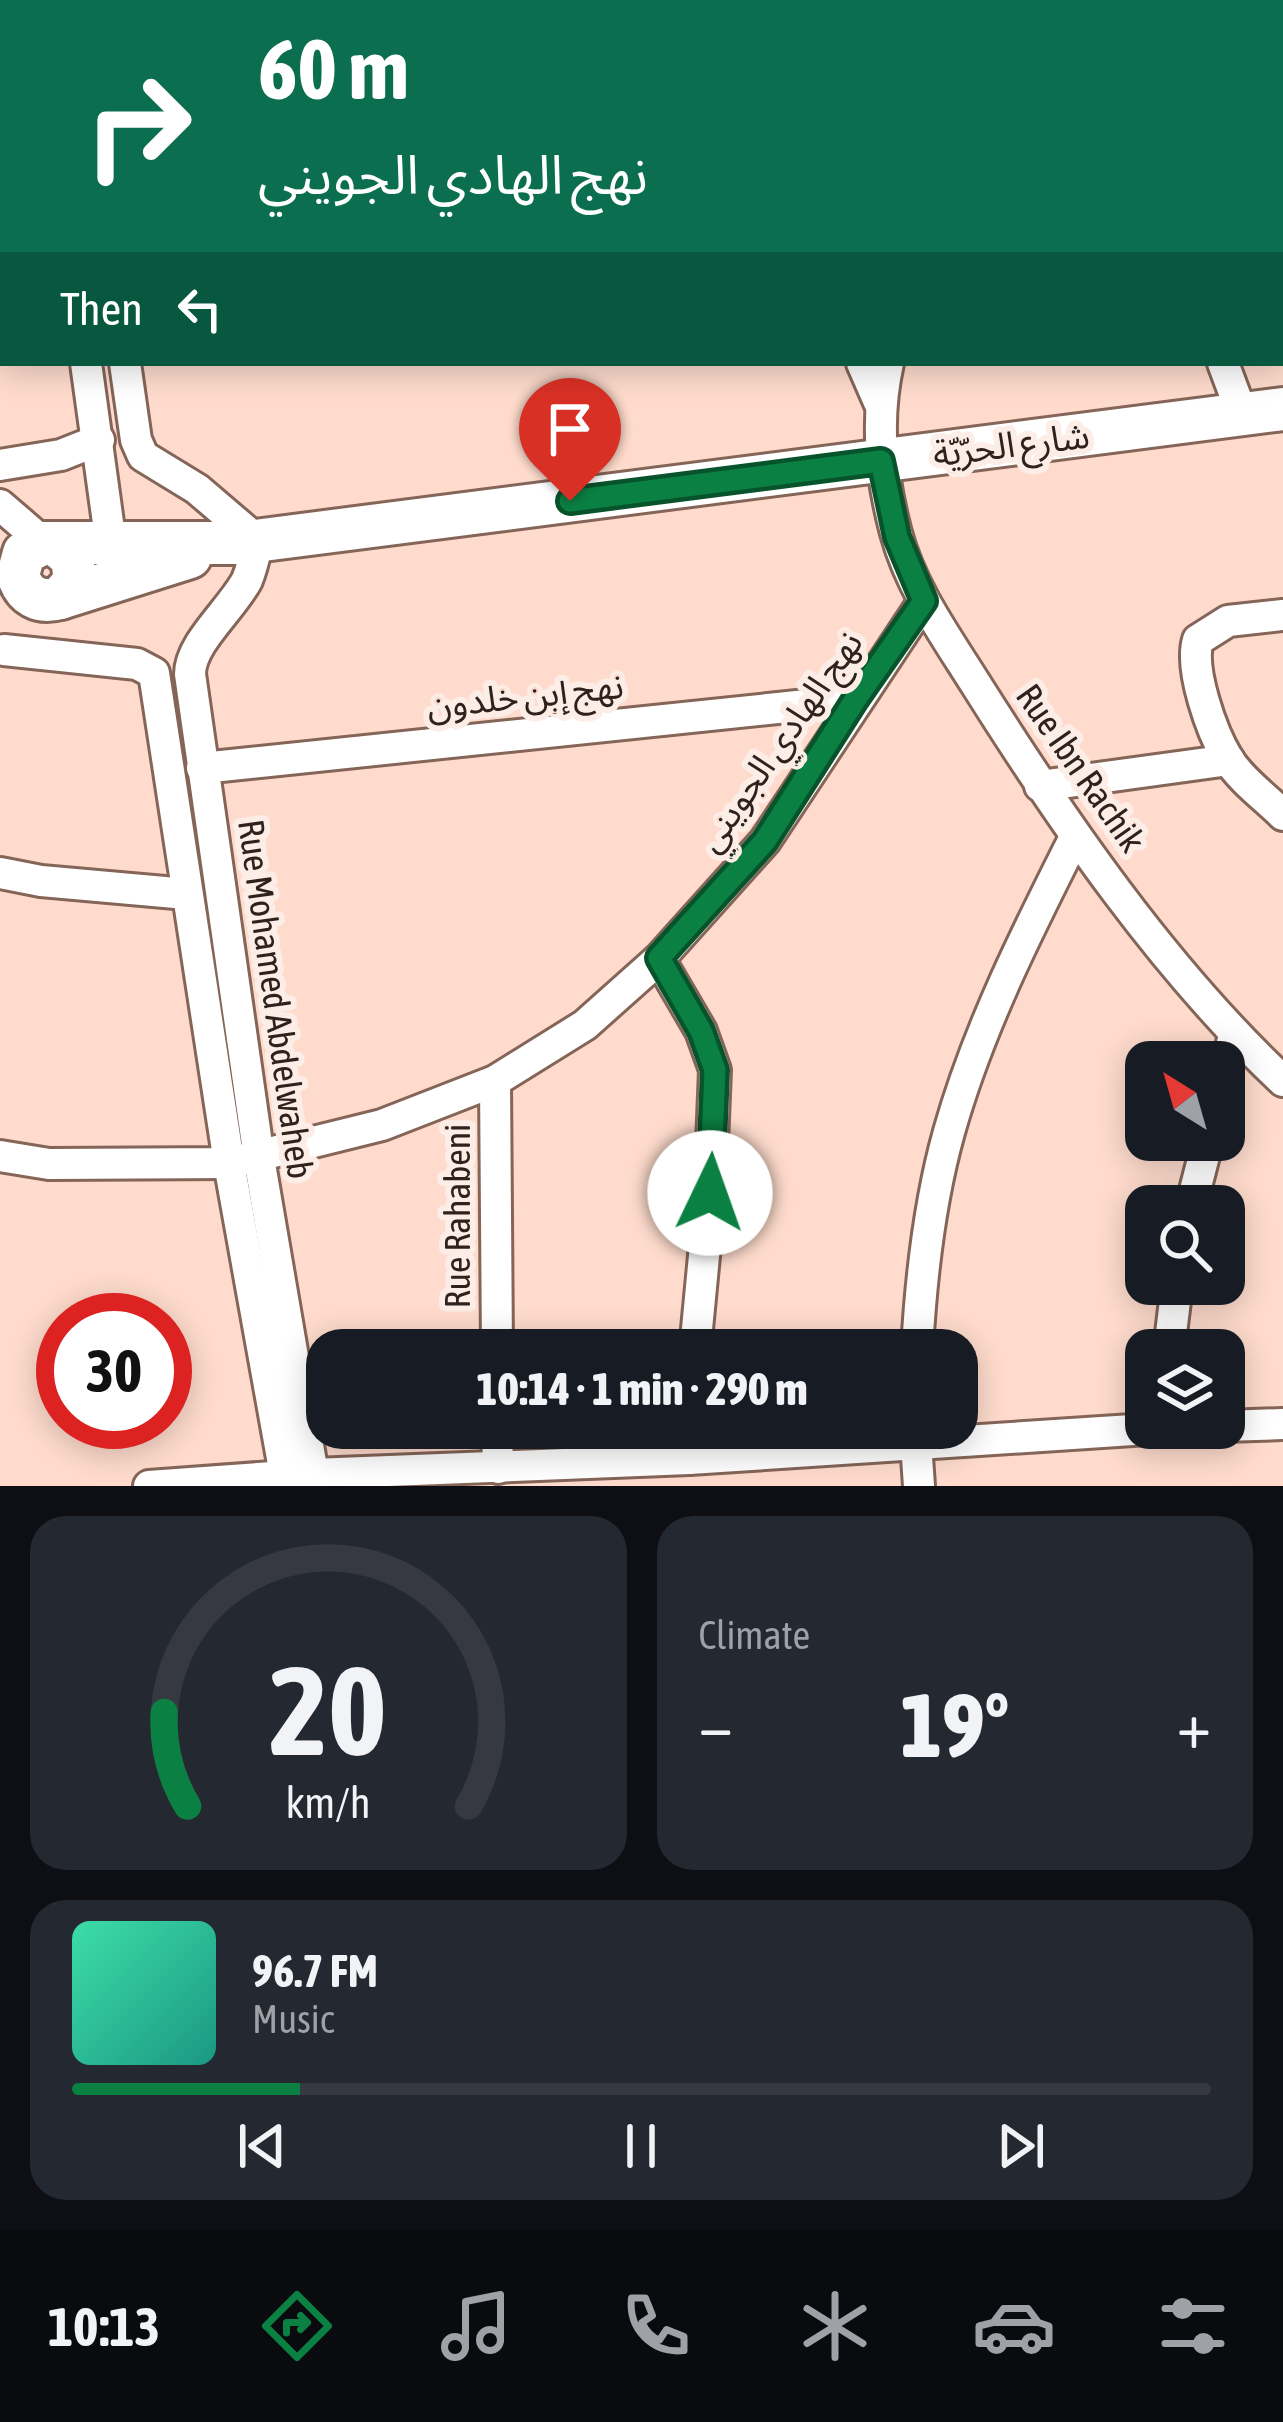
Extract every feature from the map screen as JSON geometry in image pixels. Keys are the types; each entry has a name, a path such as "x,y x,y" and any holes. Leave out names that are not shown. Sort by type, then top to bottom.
{"street":[{"path":"87,366 113,560"},
{"path":"125,366 136,440 143,456 208,497 249,542"},
{"path":"863,366 879,403"},
{"path":"879,403 887,366"},
{"path":"1225,366 1262,412"},
{"name":"Rue Ibn Rachik","path":"879,403 881,461 897,537 924,601 1075,837 1234,1035 1283,1081"},
{"name":"شارع الحرّيّة","path":"113,560 1262,412"},
{"path":"0,465 61,454 99,440"},
{"path":"0,505 33,548 113,560"},
{"name":"Rue Mohamed Abdelwaheb","path":"249,542 248,577 222,620 194,651 190,664 244,1161 300,1481"},
{"path":"33,548 65,550 76,569 74,581 37,599"},
{"path":"113,560 37,599 2,651 137,664 154,673 188,894 244,1161"},
{"name":"نهج الهادي الجويني","path":"0,1156 49,1164 244,1161 382,1125 495,1081 585,1025 659,958 765,841 924,601"},
{"path":"1283,615 1228,621 1198,640 1194,652 1196,678 1229,760 1283,815"},
{"name":"نهج إبن خلدون","path":"202,768 855,700"},
{"path":"1040,786 1229,760"},
{"path":"918,1329 922,1276 949,1130 1013,960 1075,837"},
{"path":"0,873 188,894"},
{"path":"659,958 701,1031 715,1070 697,1329"},
{"path":"1233,1041 1234,1035"},
{"name":"Rue Rahabeni","path":"495,1081 497,1329"},
{"path":"1245,1425 1283,1424"},
{"path":"978,1435 1125,1429"},
{"path":"498,1449 498,1468"},
{"path":"149,1486 498,1468 644,1449"},
{"path":"916,1449 919,1486"}],"route":[{"path":"570,501 881,461 897,537 924,601 765,841 659,958 701,1031 715,1070 710,1193"}]}
